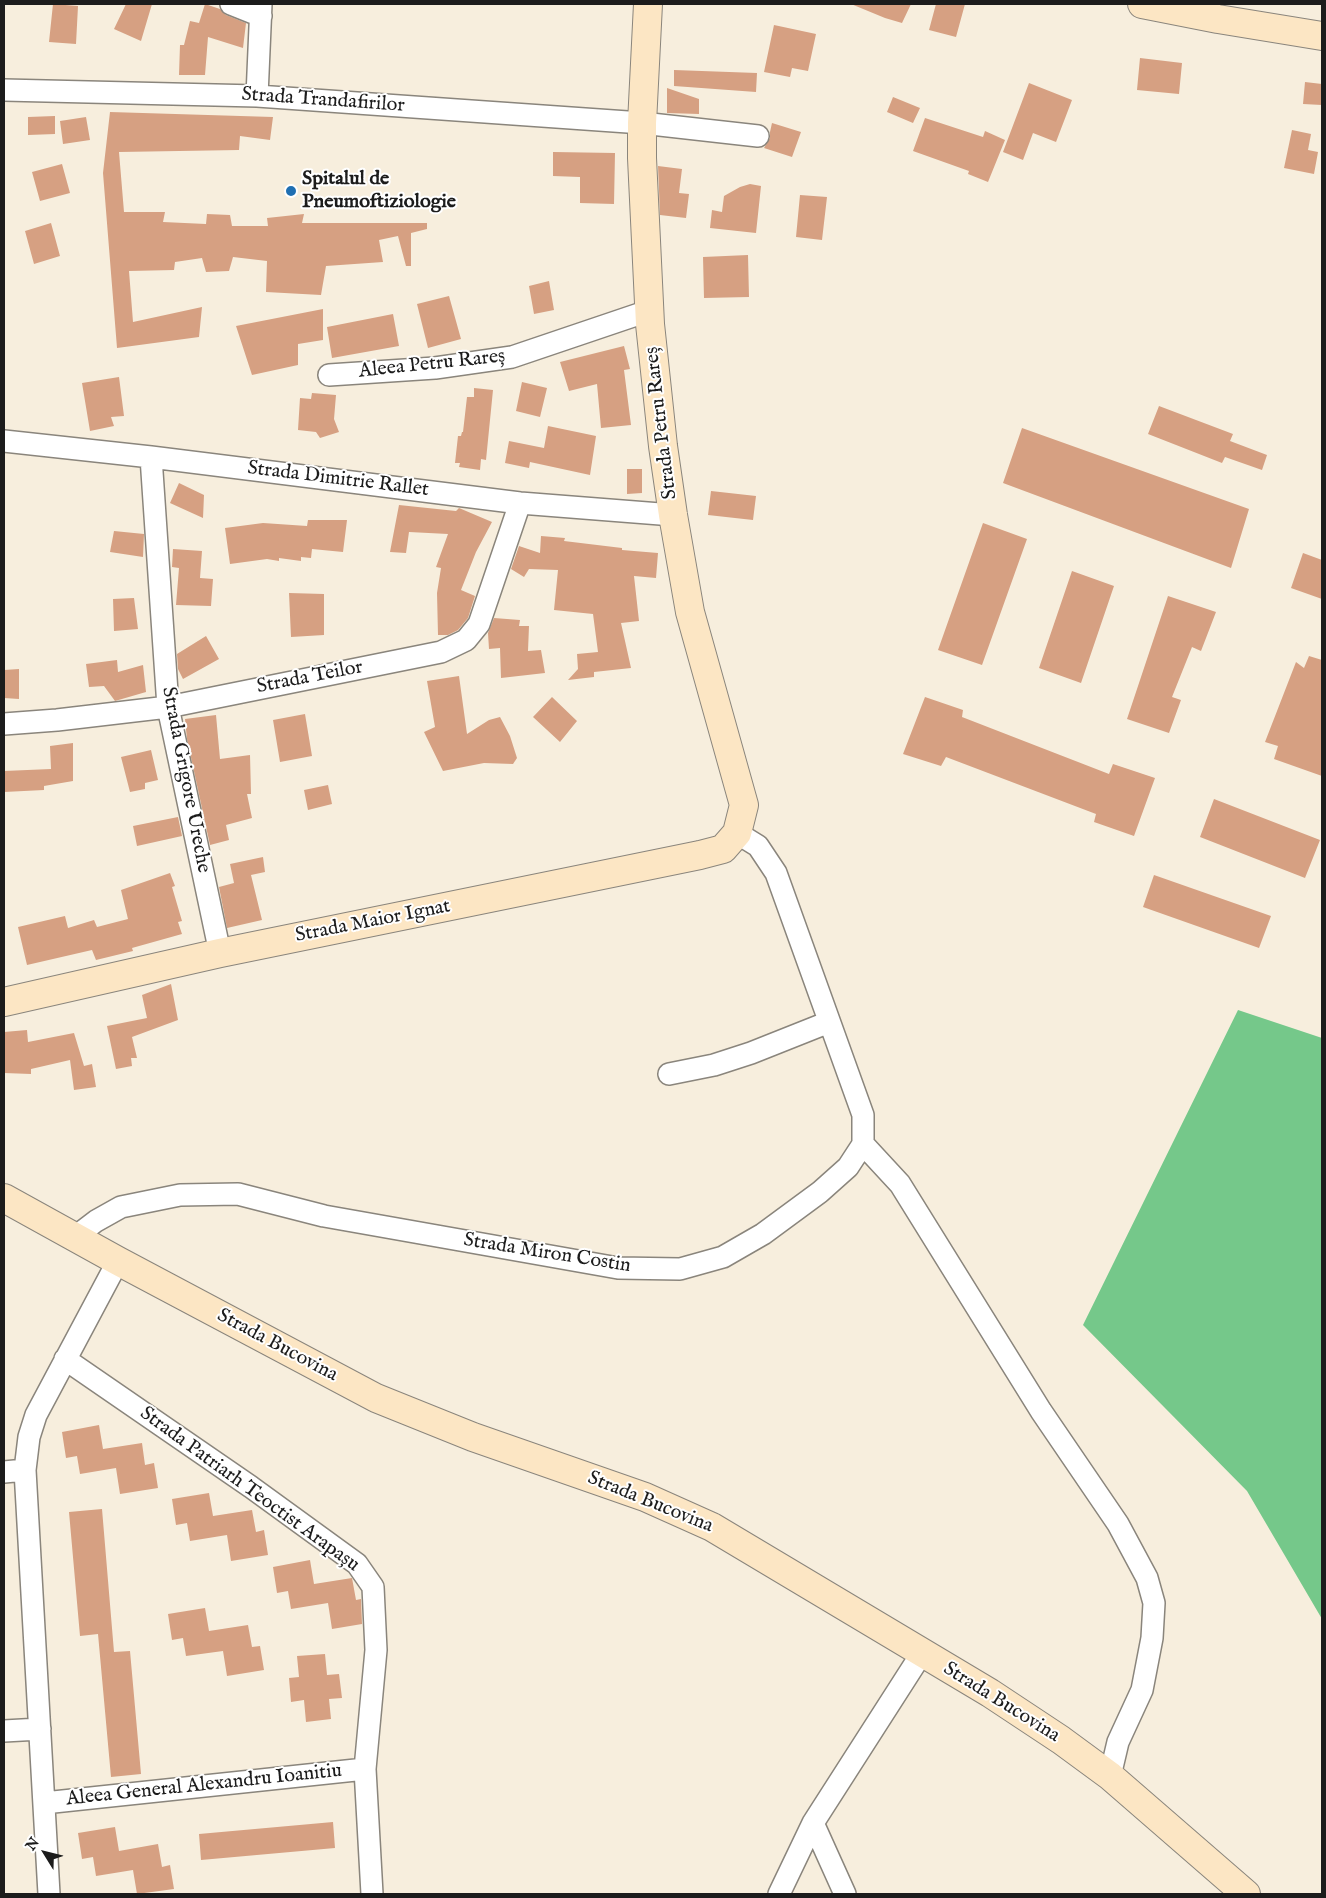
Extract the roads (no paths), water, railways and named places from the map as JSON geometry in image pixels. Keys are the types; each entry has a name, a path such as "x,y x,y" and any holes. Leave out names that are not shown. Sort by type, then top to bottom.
{"main road":[{"name":"Strada Petru Rareș","path":"648,4 642,123 648,311 662,437 690,612 744,805 737,833"},
{"path":"1142,4 1218,20 1322,36"},
{"name":"Strada Maior Ignat","path":"4,1002 220,953 700,855 723,849 737,833"},
{"name":"Strada Bucovina","path":"4,1198 118,1261 376,1398 473,1437 645,1498 712,1527 990,1692 1061,1740 1110,1776 1246,1894"}],"street":[{"path":"231,4 261,10 257,96"},
{"name":"Strada Trandafirilor","path":"4,90 257,96 642,123 758,136"},
{"name":"Aleea Petru Rareș","path":"329,375 435,368 512,357 648,311"},
{"name":"Strada Dimitrie Rallet","path":"4,441 151,457 520,503 673,515"},
{"name":"Strada Grigore Ureche","path":"151,457 168,707 220,953"},
{"name":"Strada Teilor","path":"4,724 168,707 440,652 466,640 479,624 520,503"},
{"path":"737,833 758,846 776,873 863,1115 863,1144 900,1184 1041,1411 1118,1524 1147,1578 1154,1603 1152,1638 1142,1690 1118,1742 1110,1776"},
{"path":"669,1074 751,1053 829,1022"},
{"name":"Strada Miron Costin","path":"75,1237 121,1207 180,1195 238,1194 324,1216 609,1266 680,1269 723,1257 763,1234 820,1192 848,1166 863,1144"},
{"path":"49,1894 40,1729 14,1471 36,1415 118,1261"},
{"name":"Strada Patriarh Teoctist Arapașu","path":"65,1359 357,1564 373,1587 376,1650 365,1769 372,1894"},
{"path":"779,1894 813,1823 922,1653"},
{"path":"4,1731 40,1729"},
{"name":"Aleea General Alexandru Ioanitiu","path":"44,1803 365,1769"},
{"path":"813,1823 845,1894"}],"place":[{"name":"Spitalul de Pneumoftiziologie","path":"291,191"}]}
